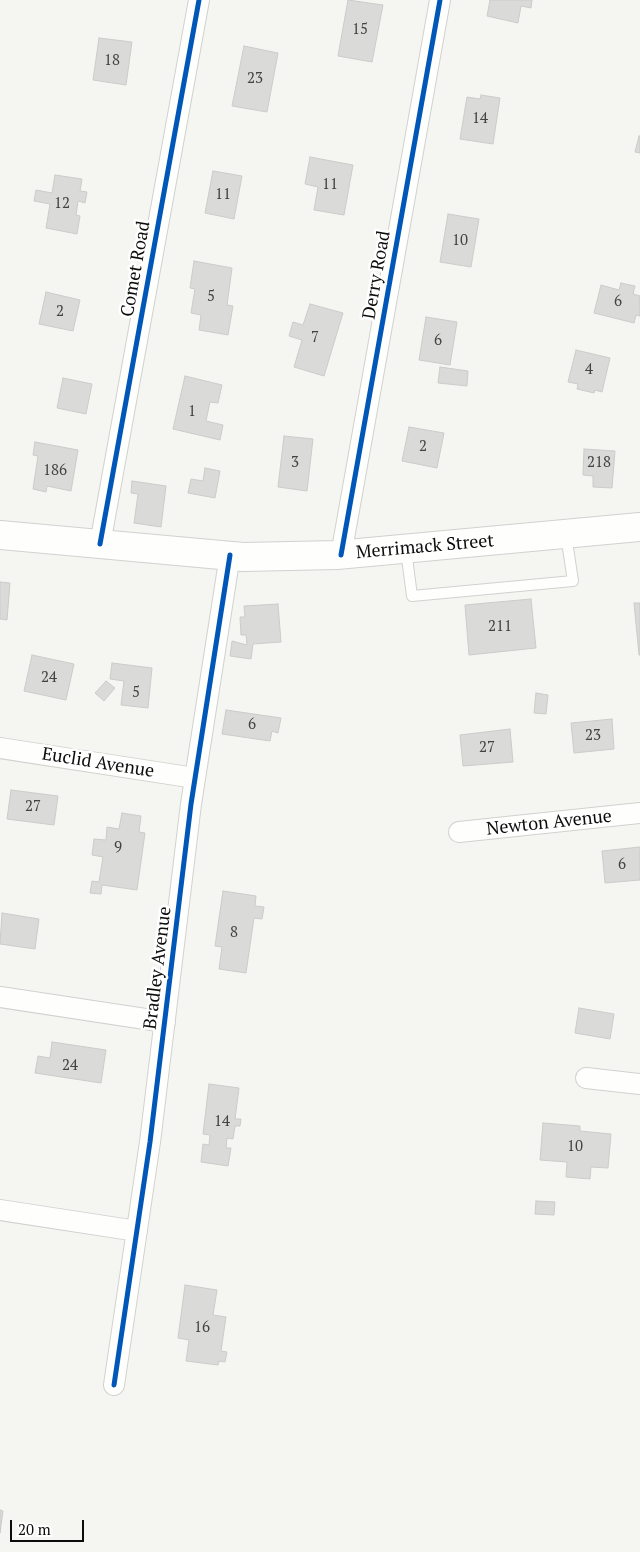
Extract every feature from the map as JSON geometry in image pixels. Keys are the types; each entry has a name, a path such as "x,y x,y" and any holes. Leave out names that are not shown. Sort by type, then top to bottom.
{"main road":[{"name":"Merrimack Street","path":"0,535 230,555 341,555 640,527"}],"street":[{"name":"Comet Road","path":"100,544 199,0"},
{"name":"Derry Road","path":"341,555 440,0"},
{"name":"Bradley Avenue","path":"114,1385 165,1022 195,778 230,555"},
{"name":"Euclid Avenue","path":"0,748 195,778"},
{"name":"Newton Avenue","path":"459,832 640,813"},
{"path":"0,998 165,1022"},
{"path":"586,1078 640,1084"},
{"path":"0,1210 137,1231"}],"lane":[{"path":"406,549 412,596 573,581 566,534"}],"building":[{"path":"348,0 383,5 372,62 338,56"},
{"path":"490,0 532,0 531,8 521,6 518,23 487,16"},
{"path":"99,38 132,42 126,85 93,80"},
{"path":"244,46 278,53 267,112 232,106"},
{"path":"481,95 500,98 493,144 460,139 467,97 480,99"},
{"path":"640,136 640,153 635,152"},
{"path":"310,157 353,165 344,215 314,210 318,187 305,184"},
{"path":"213,171 242,176 234,219 205,213"},
{"path":"55,175 82,179 80,191 87,192 85,203 78,201 76,215 80,216 77,234 46,228 50,204 34,201 36,190 52,193"},
{"path":"448,214 479,219 471,267 440,262"},
{"path":"194,261 232,268 227,305 233,306 228,335 199,330 201,315 191,313 195,289 190,288"},
{"path":"621,283 635,286 633,294 640,296 640,316 636,315 634,323 594,313 601,285 619,290"},
{"path":"46,292 80,300 73,331 39,324"},
{"path":"310,304 343,313 324,376 294,367 302,340 289,336 293,322 303,325"},
{"path":"426,317 457,322 450,365 419,360"},
{"path":"576,350 610,358 602,392 595,390 594,393 577,389 578,384 568,382"},
{"path":"440,367 468,371 467,386 438,383"},
{"path":"185,376 222,385 218,403 210,402 206,421 223,425 220,440 173,429"},
{"path":"63,378 92,384 86,414 57,408"},
{"path":"409,427 444,433 437,468 402,461"},
{"path":"284,436 313,439 307,491 278,487"},
{"path":"35,442 78,450 71,491 47,486 46,492 33,489 38,456 33,455"},
{"path":"584,449 615,451 612,488 593,487 593,476 583,475"},
{"path":"205,468 220,471 215,498 188,493 191,479 203,481"},
{"path":"132,481 166,486 161,527 134,523 138,494 131,493"},
{"path":"0,582 10,583 7,620 0,619"},
{"path":"531,599 536,648 469,655 465,605"},
{"path":"634,603 640,603 640,655 639,655"},
{"path":"278,604 281,642 253,644 251,659 230,656 232,641 247,645 246,635 241,635 240,617 245,617 244,606"},
{"path":"32,655 74,664 66,700 24,691"},
{"path":"112,663 152,668 148,708 121,705 124,681 110,679"},
{"path":"106,681 115,688 104,701 95,693"},
{"path":"536,693 548,695 546,714 534,713"},
{"path":"226,710 281,718 278,733 272,731 270,741 222,734"},
{"path":"612,719 614,749 574,753 571,723"},
{"path":"510,729 513,762 463,766 460,735"},
{"path":"11,790 58,796 54,825 7,819"},
{"path":"122,813 141,816 139,832 145,833 137,890 102,885 101,894 90,893 92,881 99,882 103,857 92,855 94,839 106,840 107,827 119,829"},
{"path":"640,847 640,880 605,883 602,851"},
{"path":"223,891 256,896 255,906 264,907 262,919 254,918 246,973 219,969 222,947 215,946"},
{"path":"2,913 39,919 35,949 0,944"},
{"path":"579,1008 614,1014 610,1039 575,1033"},
{"path":"52,1042 106,1050 101,1083 35,1073 38,1056 50,1058"},
{"path":"209,1084 239,1088 235,1119 241,1119 240,1126 235,1126 233,1139 227,1138 226,1148 231,1148 228,1166 201,1162 203,1144 209,1145 210,1135 203,1134"},
{"path":"543,1123 580,1126 580,1131 611,1134 608,1168 591,1167 590,1179 566,1177 567,1162 540,1160"},
{"path":"536,1201 555,1202 554,1215 535,1214"},
{"path":"185,1285 217,1290 213,1315 226,1317 221,1351 227,1352 225,1362 219,1361 218,1365 186,1361 189,1340 178,1338"},
{"path":"0,1510 3,1511 0,1533"}],"cycle path":[{"path":"100,544 199,0"},
{"path":"341,555 440,0"},
{"path":"114,1385 150,1142 191,804 230,555"}]}
